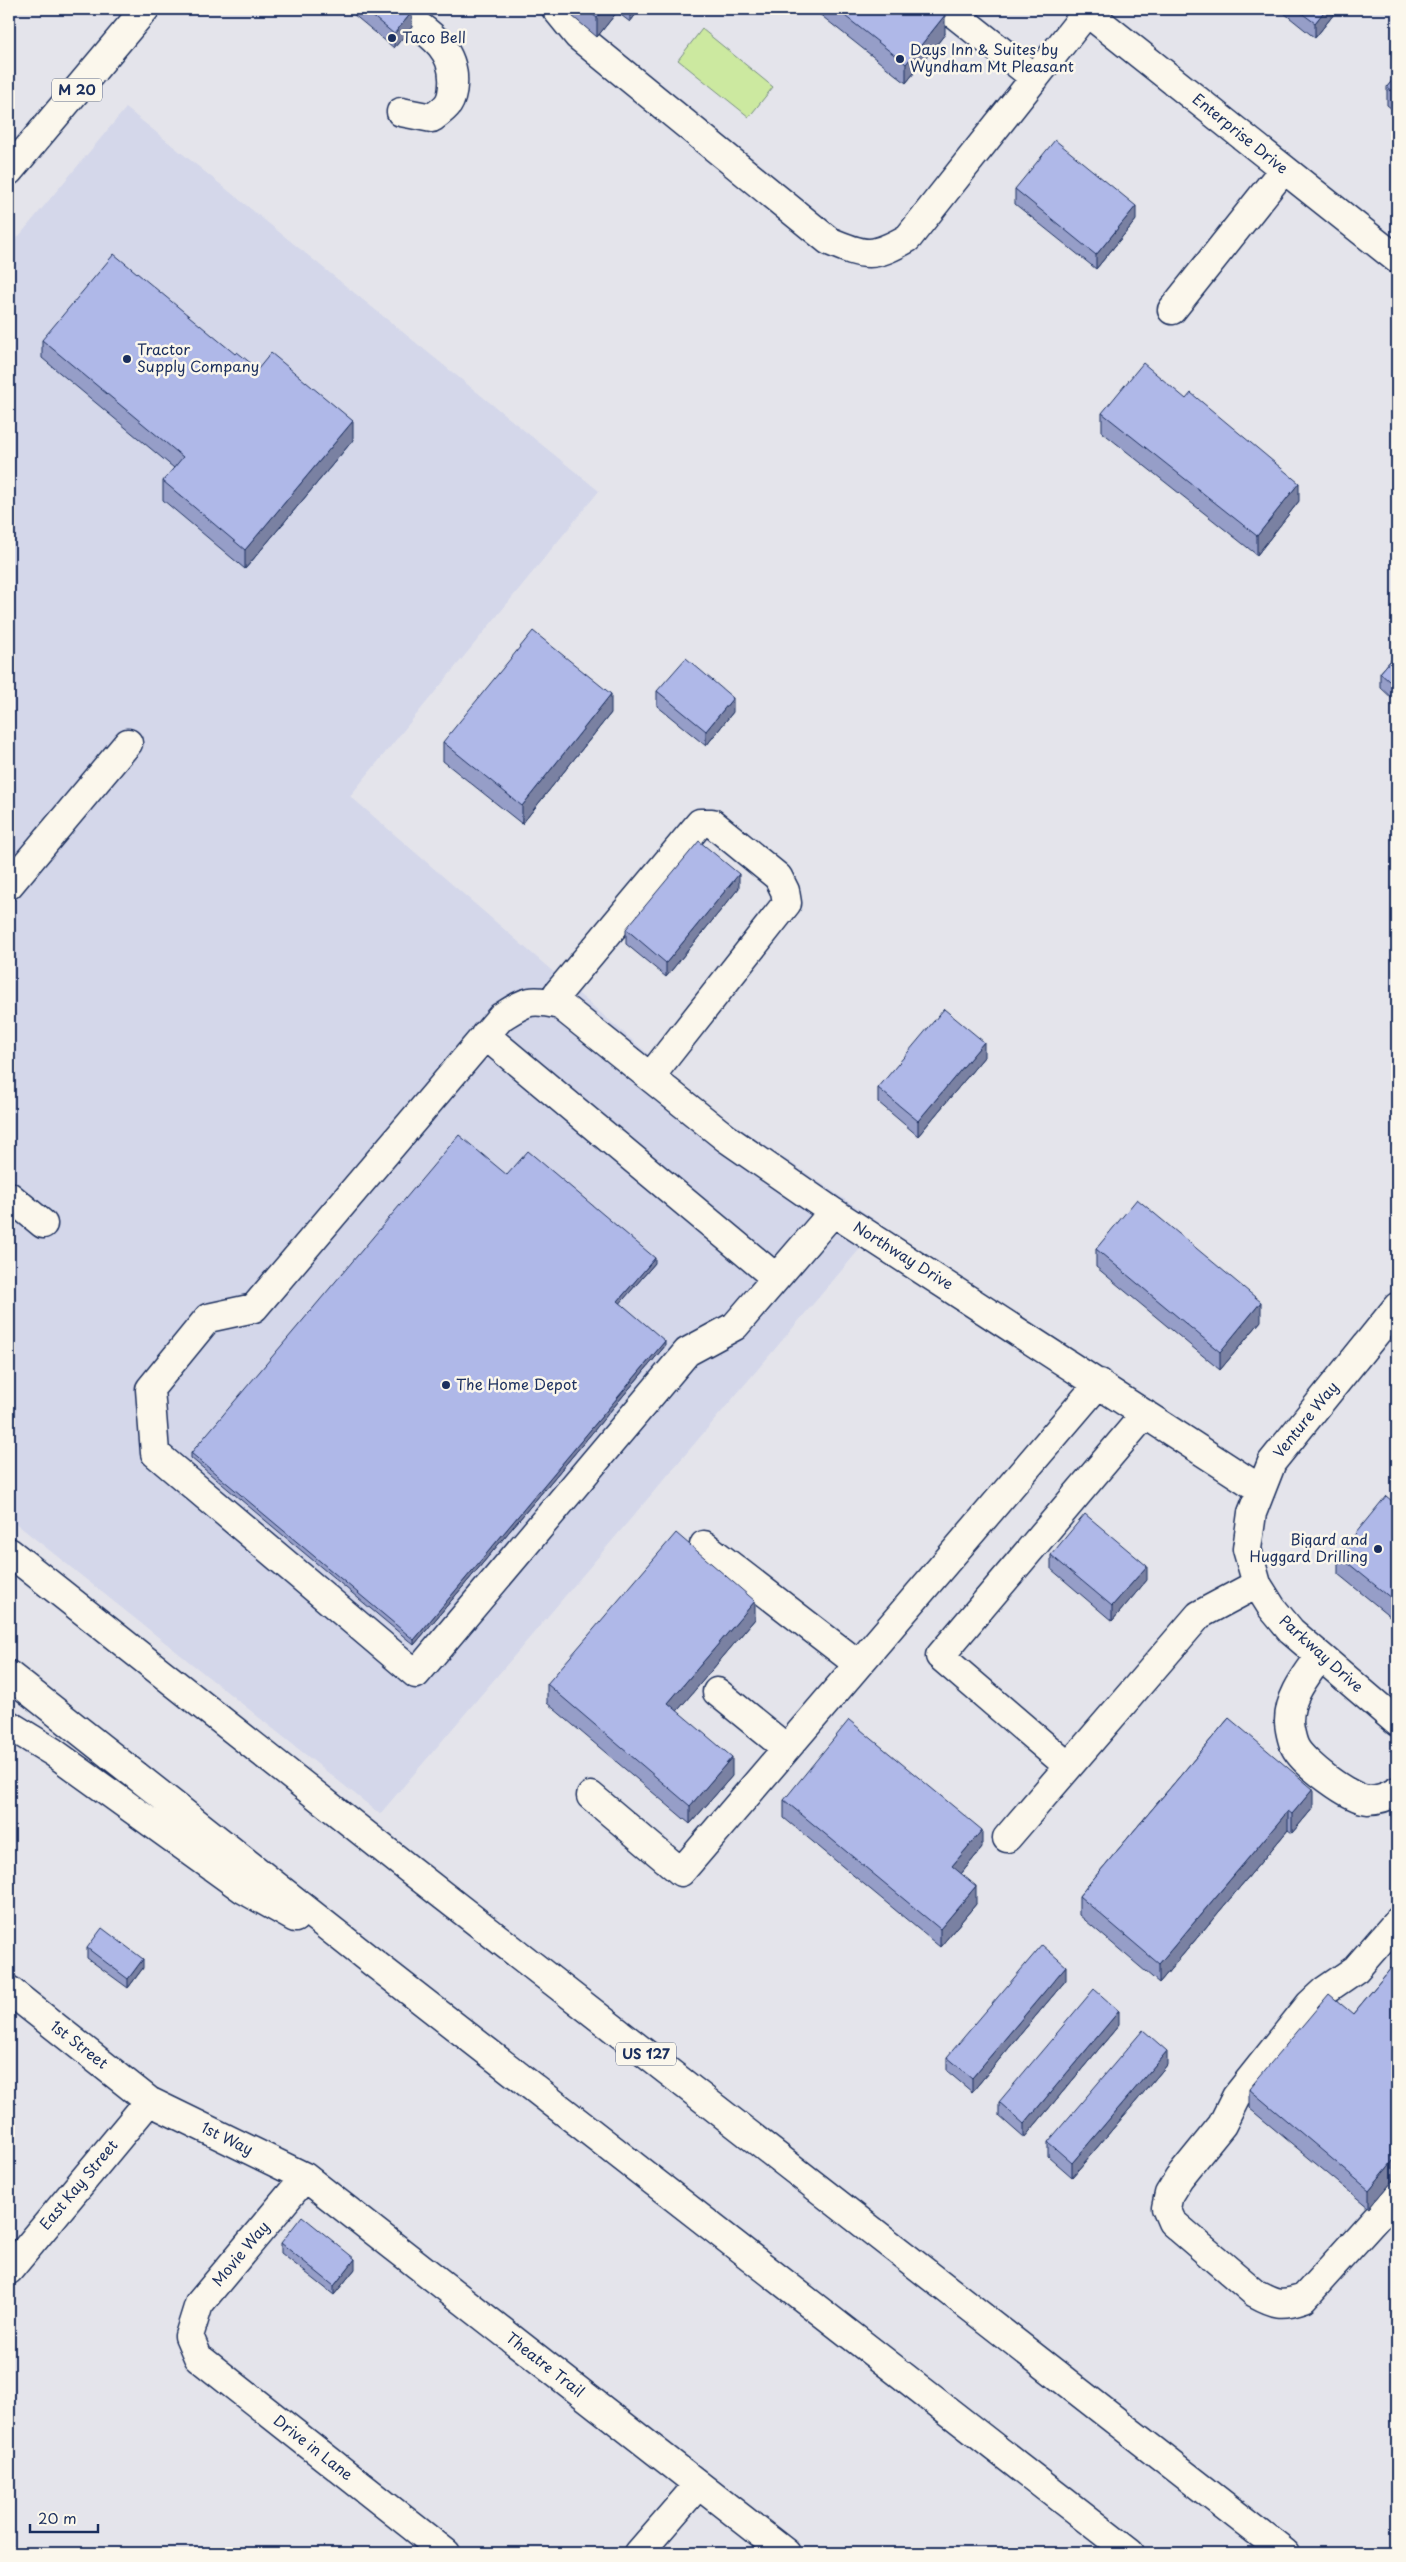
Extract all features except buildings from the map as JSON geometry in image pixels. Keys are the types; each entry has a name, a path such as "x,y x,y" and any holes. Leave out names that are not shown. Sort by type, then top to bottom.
{"main road":[{"name":"M 20","path":"9,171 145,9"},
{"path":"395,9 442,45 455,71 454,96 445,108 432,118 401,112"},
{"path":"556,9 578,36 829,240 857,253 883,252 908,238 1085,10"},
{"path":"948,9 1034,78"},
{"name":"Enterprise Drive","path":"1085,10 1397,259"},
{"path":"1172,310 1284,169"},
{"path":"9,886 128,744"},
{"path":"650,1077 788,903 785,891 778,877 712,823 700,823 622,915 557,994 560,1006 536,1000 518,1006 501,1017 254,1308 208,1318 150,1389 155,1453 416,1674 687,1352 734,1326 833,1212"},
{"name":"Northway Drive","path":"560,1006 726,1138 833,1212 1260,1489"},
{"path":"485,1035 776,1278"},
{"path":"9,1196 43,1224"},
{"name":"Venture Way","path":"1247,1549 1252,1514 1260,1489 1272,1462 1397,1307"},
{"path":"591,1796 681,1872 1098,1383"},
{"path":"1068,1766 940,1656 1145,1414"},
{"path":"704,1545 858,1664"},
{"name":"Parkway Drive","path":"1247,1549 1257,1584 1272,1608 1291,1631 1397,1722"},
{"name":"US 127","path":"9,1552 401,1862 1285,2553"},
{"path":"1007,1838 1199,1615 1257,1584"},
{"path":"1320,1656 1295,1693 1289,1721 1295,1747 1321,1774 1344,1791 1368,1800 1388,1796 1397,1791"},
{"path":"9,1675 366,1957 1130,2553"},
{"path":"717,1692 786,1748"},
{"path":"9,1725 53,1752 243,1890 366,1957"},
{"path":"1397,1922 1356,1969 1324,1991 1310,2004 1236,2097 1222,2125 1179,2178 1169,2194 1166,2208 1172,2222 1255,2293 1270,2302 1286,2304 1304,2298 1397,2195"},
{"name":"1st Street","path":"9,1990 149,2101"},
{"name":"1st Way","path":"149,2101 305,2177"},
{"name":"East Kay Street","path":"9,2270 149,2101"},
{"name":"Movie Way","path":"189,2336 199,2304 305,2177"},
{"name":"Theatre Trail","path":"305,2177 786,2553"},
{"name":"Drive in Lane","path":"189,2336 198,2357 446,2553"},
{"path":"640,2553 698,2484"}],"shaded area":[{"path":"126,108 599,491 350,796 713,1110 881,1224 380,1814 9,1518 9,248"}],"green space":[{"path":"702,29 773,87 749,117 678,60"}],"place":[{"name":"Taco Bell","path":"392,38"},
{"name":"Days Inn & Suites by Wyndham Mt Pleasant","path":"900,59"},
{"name":"Tractor Supply Company","path":"127,359"},
{"name":"The Home Depot","path":"446,1385"},
{"name":"Bigard and Huggard Drilling","path":"1378,1549"}]}
